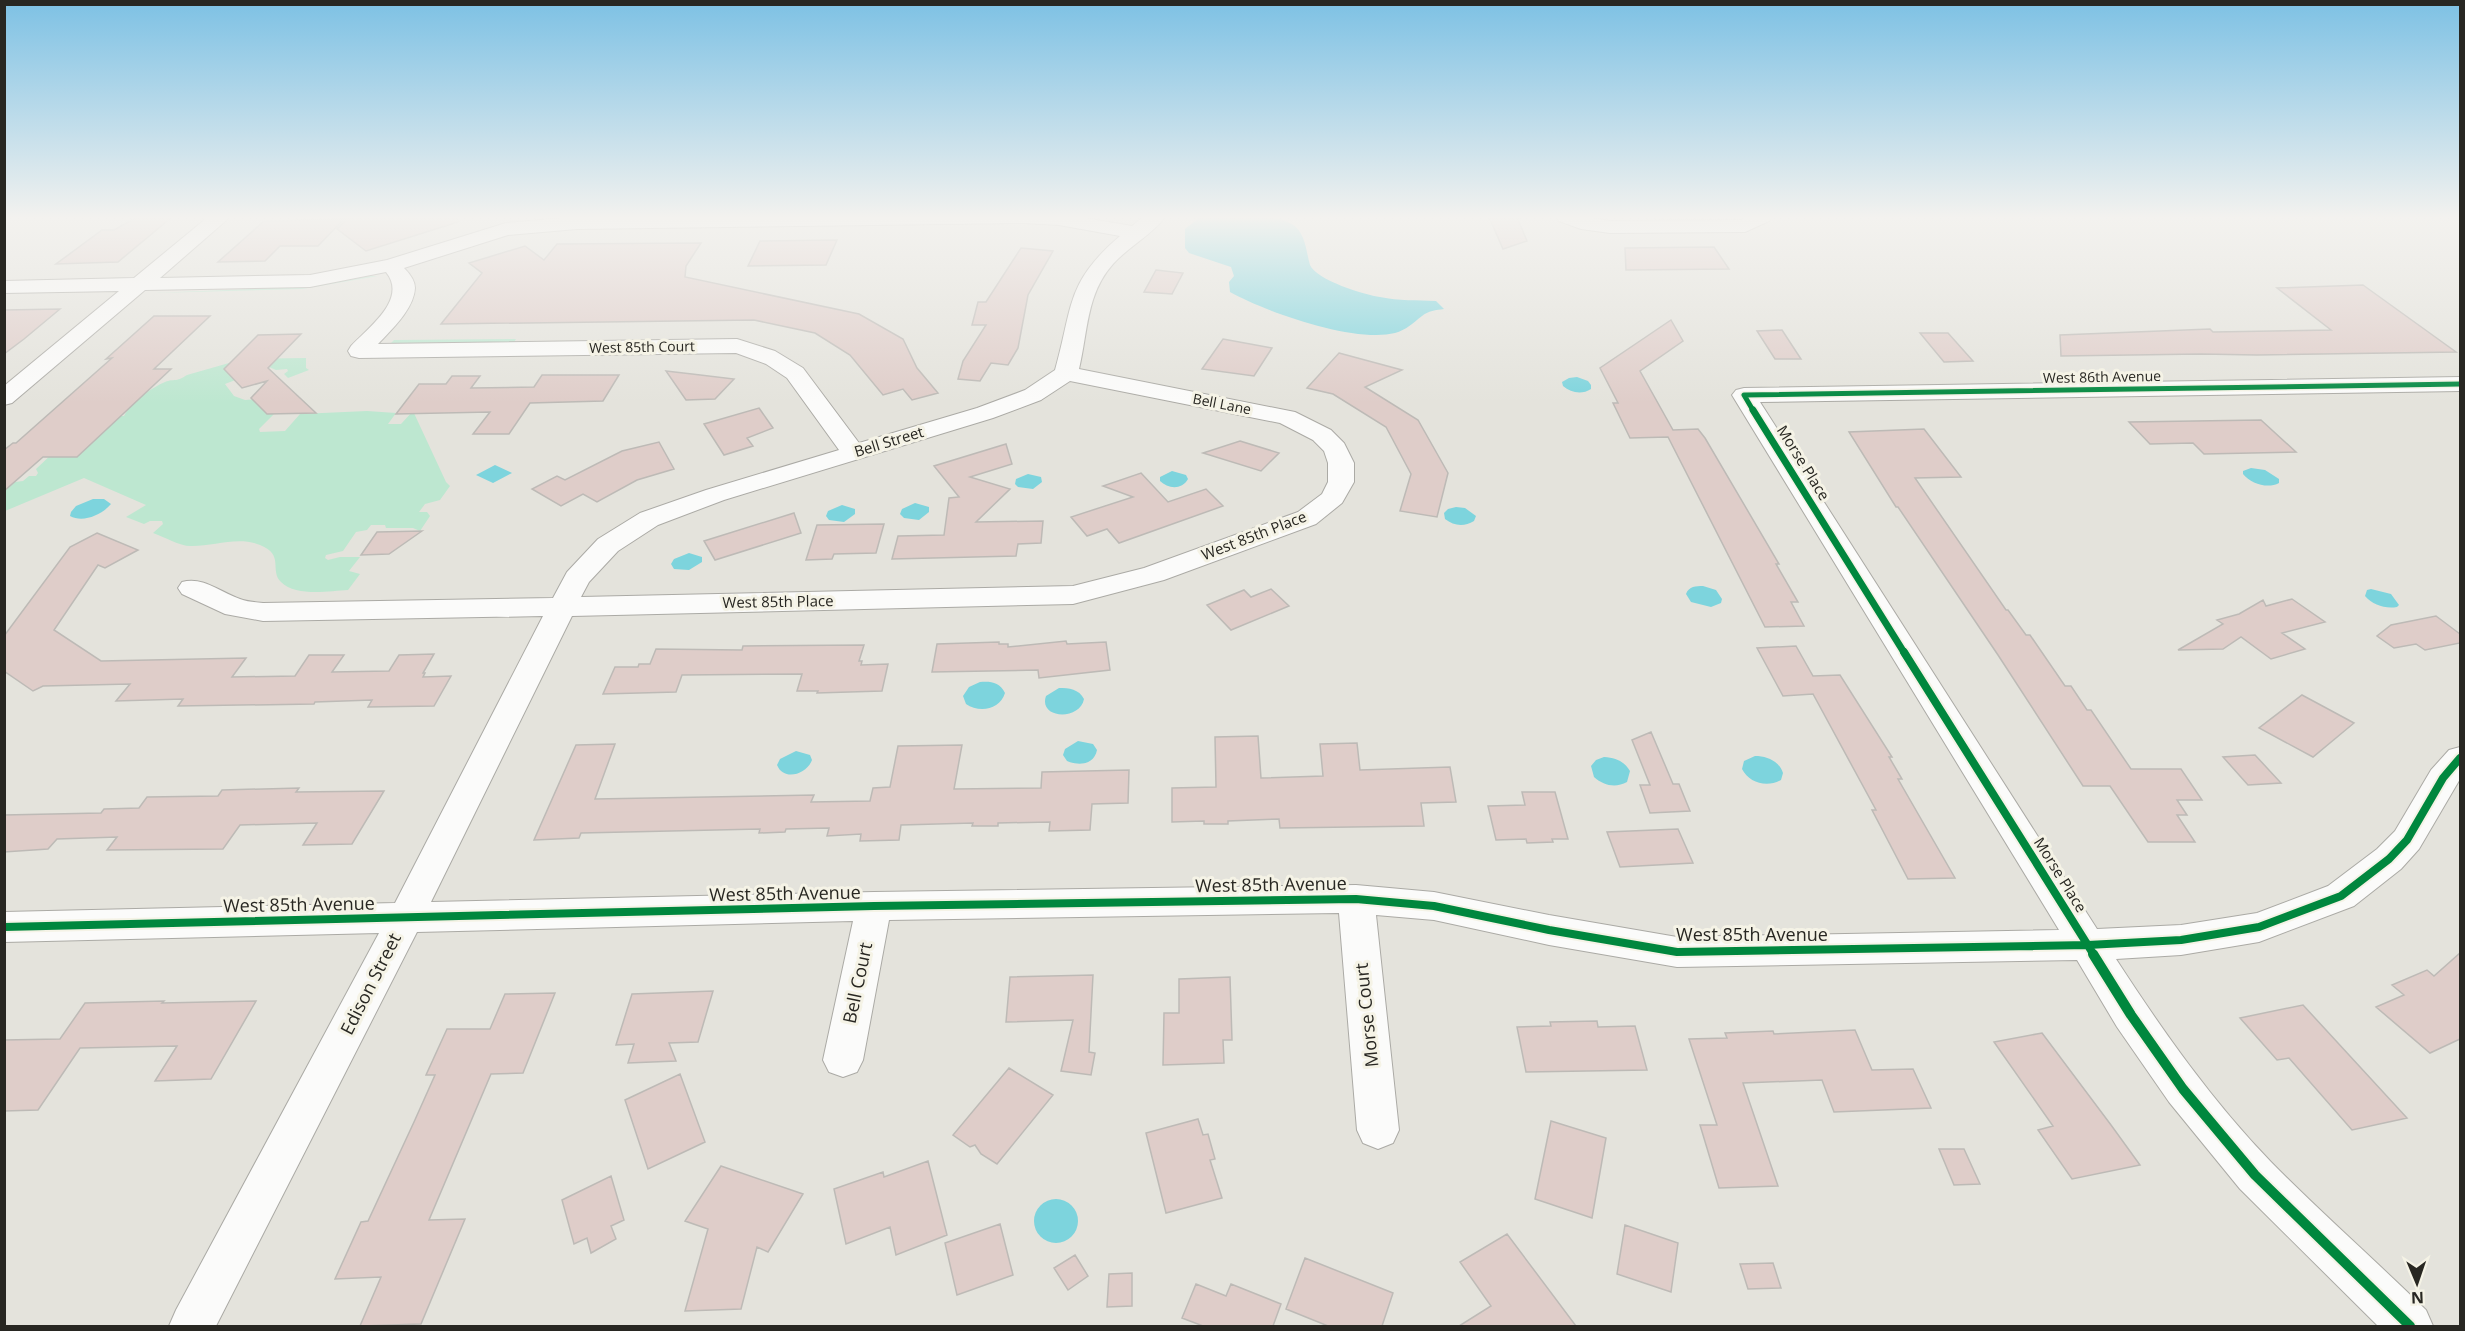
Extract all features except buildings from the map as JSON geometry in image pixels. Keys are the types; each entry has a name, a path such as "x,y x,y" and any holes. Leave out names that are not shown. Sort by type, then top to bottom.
{"street":[{"path":"4,398 146,279"},
{"path":"4,287 320,279"},
{"name":"West 85th Court","path":"402,279 405,294 400,304 359,351 737,346 765,354 783,363 795,373 853,452"},
{"path":"1066,373 1084,292 1093,279"},
{"name":"Bell Street","path":"562,607 577,578 608,545 649,519 715,495 985,413 1033,395 1066,373"},
{"name":"Bell Lane","path":"1066,373 1287,417 1322,435 1335,448 1341,463 1341,482"},
{"name":"West 86th Avenue","path":"1744,395 2460,384"},
{"name":"Morse Place","path":"1744,395 2131,1015 2183,1089 2248,1167 2409,1326"},
{"name":"West 85th Place","path":"192,588 235,608 263,612 1073,595 1154,574 1307,518 1332,498 1341,482"},
{"name":"Edison Street","path":"192,1326 405,918 562,607"},
{"name":"West 85th Avenue","path":"4,927 874,906 1356,899 1434,906 1549,930 1677,952 2088,945 2181,940 2259,927 2340,896 2389,859 2407,840 2443,777 2460,758"},
{"name":"Morse Court","path":"1356,899 1378,1130"},
{"name":"Bell Court","path":"843,1060 874,906"}],"green space":[{"path":"360,279 302,289 153,293 295,287"},
{"path":"516,339 514,342 391,343 394,340"},
{"path":"306,358 306,368 309,370 288,378 284,374 288,371 287,369 276,370 269,367 225,384 234,396 245,400 296,396 279,414 274,414 259,429 260,432 285,431 300,414 367,411 396,413 388,424 401,424 413,411 446,482 450,486 440,500 425,504 419,512 427,512 430,516 420,531 413,528 386,528 385,525 371,525 367,530 356,532 343,551 326,555 325,558 328,560 340,557 360,557 349,571 360,574 348,590 313,592 287,587 276,573 272,553 252,542 235,541 188,546 153,533 163,524 162,521 150,521 144,524 126,517 146,505 84,478 5,511 5,491 15,482 23,481 29,476 36,476 38,473 36,469 53,453 56,417 124,416 142,396 168,381 243,359"}],"water":[{"path":"1231,279 1327,279 1373,296 1436,301 1444,309 1427,313 1399,332 1378,335 1357,334 1311,324 1265,308 1230,292 1229,282"},
{"path":"1577,377 1588,381 1591,389 1577,392 1563,386 1562,382"},
{"path":"495,465 512,473 493,483 476,475"},
{"path":"2251,468 2265,470 2279,479 2279,483 2270,486 2250,480 2243,474 2243,471"},
{"path":"1172,471 1186,475 1188,479 1179,487 1167,486 1160,481 1160,477"},
{"path":"1028,474 1041,477 1042,482 1033,489 1018,487 1015,484 1016,479"},
{"path":"93,499 104,499 111,504 103,512 92,517 81,519 70,516 76,506"},
{"path":"915,503 929,507 929,512 919,520 904,518 900,514 902,509"},
{"path":"842,505 855,509 855,514 844,522 829,520 826,516 828,511"},
{"path":"1456,507 1465,508 1476,516 1474,521 1459,525 1445,519 1444,513"},
{"path":"689,553 702,557 702,562 689,570 674,569 671,564 674,559"},
{"path":"1703,586 1716,590 1722,599 1721,603 1711,607 1691,602 1686,594 1687,591 1693,587"},
{"path":"2367,590 2391,594 2399,605 2388,607 2375,604 2365,596"},
{"path":"980,682 994,683 1003,689 1005,693 999,703 983,709 966,704 963,696 969,687"},
{"path":"1059,688 1077,691 1084,699 1081,706 1068,714 1053,713 1048,709 1045,704 1046,696"},
{"path":"1078,741 1093,744 1097,750 1093,759 1081,764 1067,761 1063,755 1065,749"},
{"path":"796,751 810,755 812,760 809,765 801,772 790,775 780,770 777,765 780,759"},
{"path":"1755,756 1776,762 1783,773 1781,780 1764,784 1749,778 1742,769 1744,761"},
{"path":"1604,757 1616,759 1625,765 1630,771 1627,782 1610,785 1594,777 1591,766 1596,760"},
{"path":"1056,1199 1071,1206 1078,1221 1071,1236 1056,1243 1041,1236 1034,1221 1041,1206"}],"cycle path":[{"path":"2410,1326 2255,1175 2183,1089 2131,1015 1744,395 2460,384"},
{"path":"4,927 874,906 1356,899 1434,906 1549,930 1677,952 2088,945 2181,940 2259,927 2341,896 2389,859 2407,840 2443,778 2460,758"}]}
